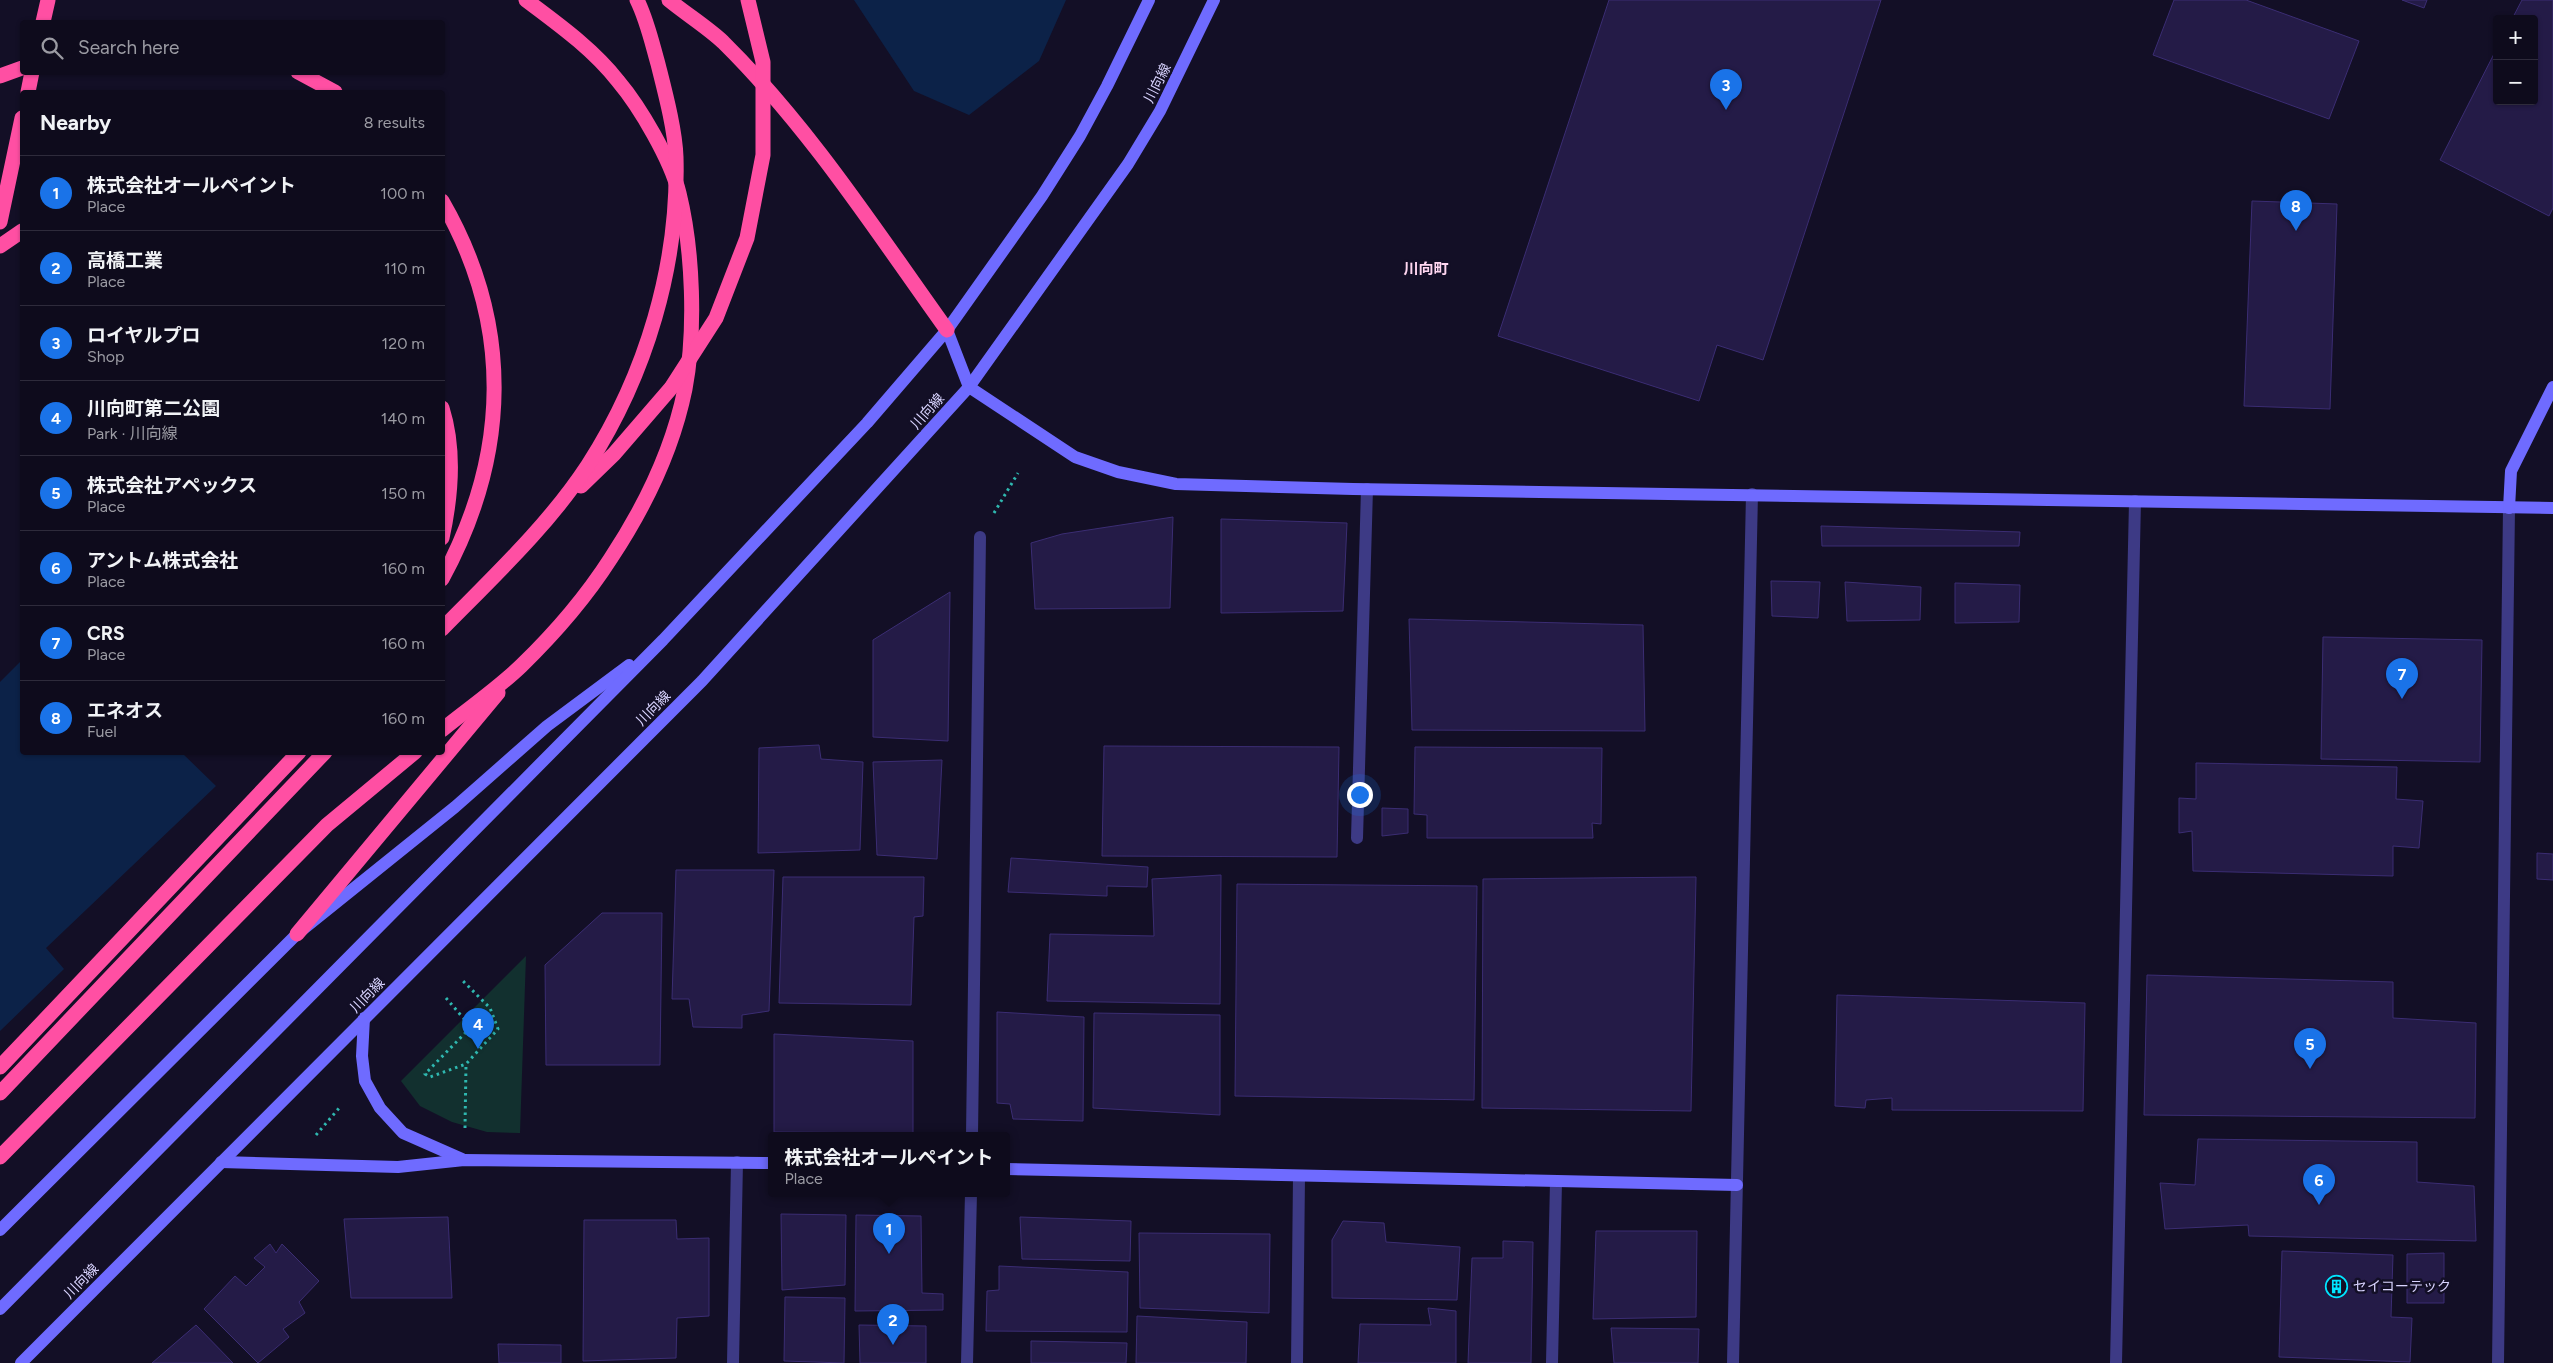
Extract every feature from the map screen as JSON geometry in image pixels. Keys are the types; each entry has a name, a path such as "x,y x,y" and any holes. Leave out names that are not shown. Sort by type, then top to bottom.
{"highway":[{"path":"43,20 48,0"},
{"path":"297,934 520,666 568,615 612,558 667,450 685,389 691,326 690,256 678,191 653,132 618,80 571,34 526,0"},
{"path":"544,523 588,465 629,390 657,313 673,235 676,156 663,84 644,14 637,0"},
{"path":"669,0 721,41 777,100 828,163 947,330"},
{"path":"445,627 544,523 614,454 671,388 716,318 747,238 763,155 763,62 748,0"},
{"path":"0,76 20,69"},
{"path":"28,90 31,75"},
{"path":"304,75 331,90"},
{"path":"0,222 20,127"},
{"path":"445,205 457,226 477,273 490,325 496,380 493,429 484,475 470,519 445,573"},
{"path":"0,246 20,232"},
{"path":"445,429 450,465 448,512 445,525"},
{"path":"445,728 520,666"},
{"path":"0,1067 296,755"},
{"path":"0,1093 322,755"},
{"path":"0,1157 327,825 411,755"}],"street":[{"path":"0,1309 663,640 867,423 947,330 1042,196 1080,136 1149,0"},
{"name":"川向線","path":"21,1363 702,681 969,386 1128,164 1160,111 1214,0"},
{"path":"947,330 969,386 1075,457 1118,472 1176,484 1367,489 2553,508"},
{"path":"2498,1363 2511,470 2553,387"},
{"path":"1357,838 1367,489"},
{"path":"1733,1363 1752,494"},
{"path":"2116,1363 2135,501"},
{"path":"972,1132 980,537"},
{"path":"0,1230 297,934 456,807 547,726 663,640"},
{"path":"364,1018 362,1056 365,1081 380,1108 403,1132 464,1160"},
{"path":"221,1162 398,1167 464,1160 768,1163"},
{"path":"733,1363 737,1162"},
{"path":"1010,1168 1737,1186"},
{"path":"1298,1363 1299,1176"},
{"path":"1552,1363 1556,1182"},
{"path":"967,1363 971,1197"}],"path":[{"path":"980,537 1018,473"},
{"path":"446,998 471,1027 425,1074 430,1077 466,1064 498,1029 490,1008 463,981"},
{"path":"464,1160 466,1064"},
{"path":"311,1140 340,1107"}],"green space":[{"path":"526,956 520,1133 487,1132 452,1122 420,1106 401,1081"}],"water":[{"path":"854,0 1066,0 1039,61 969,115 914,91"},
{"path":"20,662 20,755 184,755 216,786 46,948 64,969 0,1031 0,682"}],"building":[{"path":"1609,0 1881,0 1763,360 1717,345 1699,401 1498,336"},
{"path":"2174,0 2246,0 2359,41 2329,119 2153,55"},
{"path":"2402,0 2427,0 2424,8"},
{"path":"2522,0 2553,0 2553,208 2549,216 2440,160 2493,56 2493,105 2538,105 2538,15 2514,15"},
{"path":"2252,201 2337,204 2330,409 2244,406"},
{"path":"1173,517 1170,608 1035,609 1031,543 1062,534"},
{"path":"1221,519 1347,523 1343,611 1221,613"},
{"path":"1821,526 2020,532 2019,546 1822,546"},
{"path":"1771,581 1820,582 1818,618 1772,616"},
{"path":"1845,582 1921,587 1920,620 1847,621"},
{"path":"1955,583 2020,585 2019,622 1955,623"},
{"path":"950,592 948,741 873,737 873,640"},
{"path":"1409,619 1643,625 1645,731 1412,730"},
{"path":"2323,637 2482,640 2480,762 2321,759"},
{"path":"819,745 821,759 863,762 860,850 758,853 759,748"},
{"path":"1104,746 1339,747 1337,857 1102,856"},
{"path":"1415,747 1602,748 1601,824 1592,823 1593,838 1427,838 1427,815 1414,814"},
{"path":"942,760 937,859 877,855 873,762"},
{"path":"2196,763 2397,767 2396,799 2423,801 2419,848 2393,846 2393,876 2193,871 2192,831 2179,833 2179,798 2196,799"},
{"path":"1382,808 1408,809 1408,833 1382,836"},
{"path":"2537,853 2553,854 2553,880 2537,879"},
{"path":"1011,858 1148,867 1147,887 1107,886 1107,896 1008,892"},
{"path":"676,870 774,870 769,1011 742,1015 742,1028 693,1027 689,999 672,999"},
{"path":"1221,875 1220,1004 1047,1001 1050,934 1154,936 1152,879"},
{"path":"783,877 924,877 923,916 914,917 911,1005 779,1003"},
{"path":"1696,877 1691,1111 1482,1108 1483,879"},
{"path":"1237,884 1477,886 1474,1100 1235,1096"},
{"path":"602,913 662,913 660,1065 546,1065 545,965"},
{"path":"2147,975 2393,982 2393,1018 2476,1023 2475,1118 2144,1115"},
{"path":"1837,995 2085,1003 2083,1111 1892,1110 1892,1098 1866,1100 1865,1108 1835,1106"},
{"path":"997,1012 1084,1017 1083,1121 1013,1119 1010,1104 997,1103"},
{"path":"1094,1013 1220,1015 1220,1115 1093,1108"},
{"path":"774,1034 913,1041 913,1132 774,1132"},
{"path":"2198,1139 2417,1142 2417,1182 2474,1186 2476,1241 2249,1236 2248,1225 2165,1229 2160,1183 2195,1185"},
{"path":"781,1214 846,1215 845,1285 782,1290"},
{"path":"856,1215 921,1216 922,1293 943,1294 943,1310 855,1311"},
{"path":"448,1217 452,1298 351,1298 344,1219"},
{"path":"1020,1217 1131,1221 1130,1261 1022,1259"},
{"path":"584,1220 676,1220 677,1239 709,1238 709,1316 677,1318 676,1358 583,1361"},
{"path":"1343,1221 1384,1223 1386,1242 1460,1247 1457,1300 1332,1298 1332,1240"},
{"path":"1596,1231 1697,1231 1696,1317 1593,1319"},
{"path":"1139,1233 1270,1234 1269,1313 1140,1308"},
{"path":"1503,1241 1533,1242 1531,1363 1468,1363 1472,1258 1503,1258"},
{"path":"270,1244 276,1253 282,1244 319,1281 299,1302 305,1313 283,1329 289,1337 258,1363 204,1309 235,1276 246,1286 265,1267 254,1258"},
{"name":"セイコーテック","path":"2282,1251 2393,1255 2391,1317 2412,1318 2410,1362 2279,1357"},
{"path":"2444,1253 2444,1303 2407,1303 2407,1254"},
{"path":"999,1266 1128,1272 1127,1332 986,1331 987,1291 999,1290"},
{"path":"785,1297 845,1298 844,1363 784,1361"},
{"path":"1428,1308 1456,1311 1456,1363 1358,1363 1360,1324 1431,1325"},
{"path":"1137,1316 1247,1322 1246,1363 1136,1363"},
{"path":"196,1325 233,1363 152,1363"},
{"path":"859,1325 926,1326 926,1363 860,1363"},
{"path":"1611,1328 1699,1329 1698,1363 1614,1363"},
{"path":"1031,1341 1127,1343 1126,1363 1031,1363"},
{"path":"498,1344 561,1345 561,1363 499,1363"}],"place":[{"name":"ロイヤルプロ","path":"1726,110"},
{"name":"エネオス","path":"2296,231"},
{"name":"CRS","path":"2402,699"},
{"name":"川向町第二公園","path":"478,1049"},
{"name":"株式会社アペックス","path":"2310,1069"},
{"name":"アントム株式会社","path":"2319,1205"},
{"name":"株式会社オールペイント","path":"889,1254"},
{"name":"セイコーテック","path":"2337,1286"},
{"name":"高橋工業","path":"893,1345"}],"district":[{"name":"川向町","path":"1426,269"}]}
